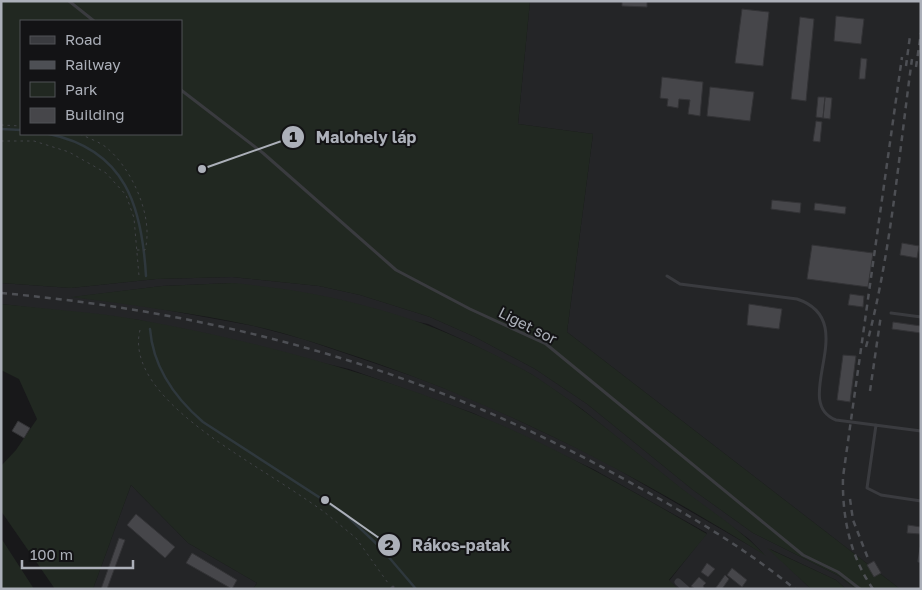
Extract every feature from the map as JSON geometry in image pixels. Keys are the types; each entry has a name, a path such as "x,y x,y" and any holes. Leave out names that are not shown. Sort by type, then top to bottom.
{"street":[{"path":"678,582 686,589"}],"lane":[{"path":"69,1 93,20"},
{"name":"Liget sor","path":"182,91 263,154 396,270 470,309 546,344 803,555 838,572 860,589"},
{"path":"668,276 680,284 797,299 814,308 825,326 827,340 818,401 821,409 829,417 836,420 921,431"},
{"path":"891,313 921,317"},
{"path":"876,425 867,488 881,495 921,501"},
{"path":"921,548 919,561 921,561"}],"path":[{"path":"1,125 20,126"},
{"path":"82,135 106,147 126,167 146,217 148,240 145,250 136,250"},
{"path":"1,141 34,142 69,152 106,173 126,195 134,218 138,276"},
{"path":"140,330 137,343 141,363 176,408 201,430 323,511 335,523 350,532 392,588"}],"shaded area":[{"path":"530,1 921,1 921,589 900,589 567,332 593,134 518,124"},
{"path":"232,277 319,286 360,295 430,317 475,337 535,369 587,404 693,490 753,533 839,576 856,589 846,589 836,580 770,549 811,589 678,589 669,581 707,533 593,469 473,413 349,369 139,320 1,304 1,283 71,288 156,279","holes":["232,283 428,324 531,374 582,409 689,495 749,539 764,554 598,458 477,401 415,377 303,339 254,326 139,305 74,297 162,286"]},
{"path":"131,485 188,543 257,583 253,589 93,589"}],"green space":[{"path":"1,1 530,1 518,124 593,134 567,332 900,589 856,589 839,576 753,533 693,490 587,404 535,369 475,337 430,317 360,295 319,286 232,277 156,279 71,288 1,283"},
{"path":"232,283 300,292 366,306 430,326 493,354 533,375 551,387 732,526 766,556 624,473 526,424 425,381 329,347 254,326 186,313 71,297 162,286"},
{"path":"1,304 140,320 266,347 350,370 472,413 533,439 621,485 707,534 669,580 678,589 253,589 257,583 188,543 131,485 93,589 55,589 1,511 1,466 16,450 37,419 19,379 1,370"},
{"path":"1,538 34,589 1,589"},
{"path":"767,548 836,580 846,589 811,589"}],"building":[{"path":"622,1 647,1 647,7 622,6"},
{"path":"742,9 769,12 763,66 735,63"},
{"path":"836,16 864,19 861,44 834,41"},
{"path":"800,17 814,19 806,101 791,99"},
{"path":"861,58 867,59 865,79 859,79"},
{"path":"662,77 703,82 700,116 688,114 690,100 679,99 678,108 667,106 668,99 660,98"},
{"path":"710,87 754,92 750,121 707,116"},
{"path":"818,97 825,97 823,118 816,117"},
{"path":"825,97 832,98 830,119 823,118"},
{"path":"816,121 822,122 820,142 813,141"},
{"path":"772,200 801,203 800,213 771,209"},
{"path":"815,203 846,207 845,214 814,210"},
{"path":"902,243 919,246 917,258 900,255"},
{"path":"812,245 873,253 868,287 807,279"},
{"path":"850,294 864,296 863,307 848,305"},
{"path":"749,304 782,309 779,329 747,325"},
{"path":"893,322 921,326 921,333 892,329"},
{"path":"843,355 856,356 850,402 837,400"},
{"path":"18,421 30,428 24,438 12,431"},
{"path":"136,514 175,547 165,558 127,525"},
{"path":"908,525 921,527 920,534 907,533"},
{"path":"119,538 125,540 107,589 101,589"},
{"path":"192,553 237,580 232,589 186,563"},
{"path":"874,561 881,573 874,577 867,565"},
{"path":"707,563 715,569 708,577 701,572"},
{"path":"732,568 747,580 742,587 727,575"},
{"path":"725,575 729,579 722,589 715,589"},
{"path":"699,577 706,583 703,586 705,589 695,589 691,586"}],"waterway":[{"path":"1,129 20,130"},
{"path":"52,135 75,142 96,153 112,168 125,185 134,205 140,227 146,276"},
{"path":"150,329 155,356 160,369 174,392 203,422 345,514 381,548 416,589"}],"railway":[{"path":"916,67 921,33"},
{"path":"906,66 910,36"},
{"path":"873,589 858,563 849,536 844,507 843,477 902,57"},
{"path":"866,347 875,312 888,240 912,59"},
{"path":"1,293 86,303 170,316 251,334 331,355 410,381 487,412 564,447 640,488 720,535 795,589"},
{"path":"870,391 881,315"},
{"path":"850,499 853,520 869,561"}],"place":[{"name":"Malohely láp","path":"202,169"},
{"name":"Rákos-patak","path":"325,500"}]}
